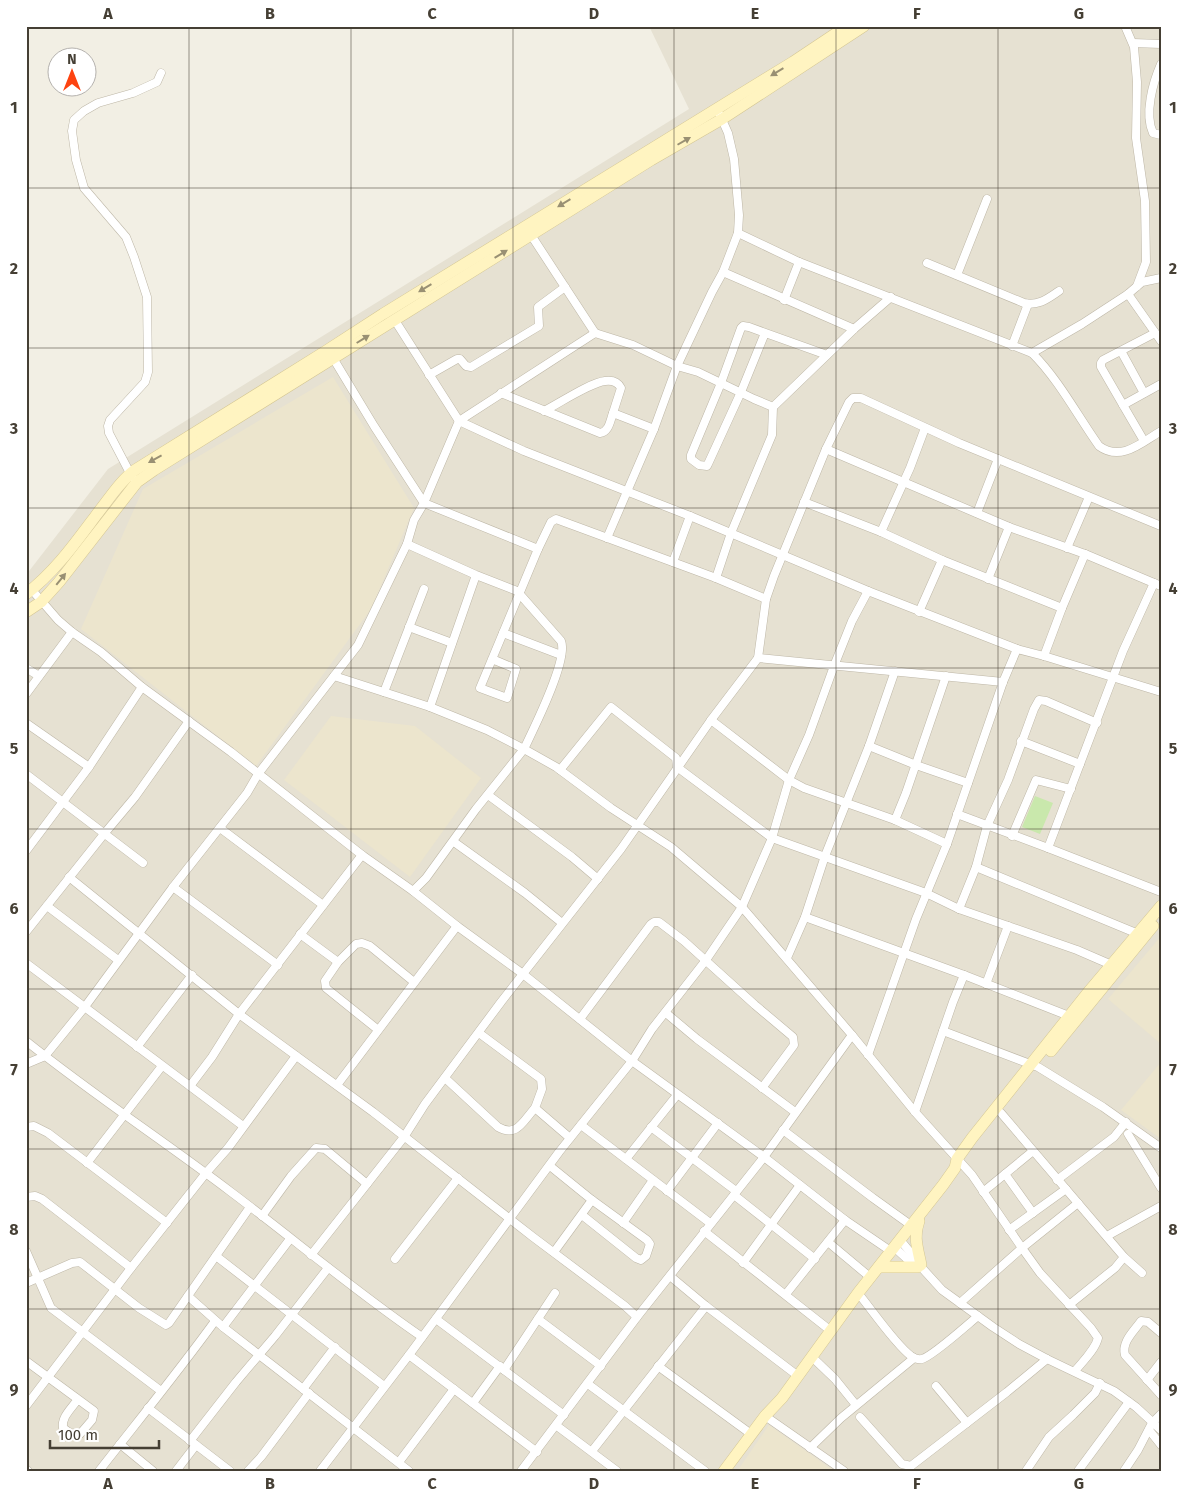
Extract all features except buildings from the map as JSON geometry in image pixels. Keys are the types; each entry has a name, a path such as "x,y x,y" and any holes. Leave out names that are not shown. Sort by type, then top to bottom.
{"main road":[{"path":"26,612 41,602 59,582 133,479 333,358 643,164 847,26"},
{"path":"29,592 57,566 112,494 133,479 382,314 864,26"},
{"path":"727,1470 751,1434 798,1376 858,1293 896,1247 1034,1065 1114,966 1136,933 1161,906"},
{"path":"958,1164 1001,1113 1069,1016 1161,917"},
{"path":"879,1267 920,1267 915,1232 924,1209"}],"street":[{"path":"1125,26 1133,43 1137,82 1136,138 1145,200 1146,262 1137,286"},
{"path":"1133,43 1161,44"},
{"path":"1161,64 1152,90 1150,122 1153,133 1161,135"},
{"path":"133,479 109,433 108,426 110,420 145,382 148,372 147,297 126,237 84,188 76,160 72,131 74,120 84,111 98,103 133,93 157,82 162,73"},
{"path":"607,538 654,429 677,366 723,272 738,234 740,223 734,159 728,133 719,114"},
{"path":"957,275 986,199"},
{"path":"738,234 799,262 1032,353 1057,382 1099,446 1108,453 1123,452 1161,431"},
{"path":"531,235 595,332 633,345 677,366 698,372 773,407"},
{"path":"784,300 799,262"},
{"path":"927,263 1028,304 1041,303 1059,291"},
{"path":"723,272 854,329"},
{"path":"1032,353 1082,324 1128,294 1142,282 1161,278"},
{"path":"429,375 457,359 460,359 466,366 471,367 539,326 538,307 565,287"},
{"path":"1128,294 1161,341"},
{"path":"716,578 731,533 772,434 773,407 854,329 891,297"},
{"path":"1012,346 1028,304"},
{"path":"394,319 458,421 524,451 690,516 919,612 1016,648 1161,692"},
{"path":"764,332 741,392 708,464 707,466 699,465 691,460 690,455 743,326 764,332 826,356"},
{"path":"26,1064 45,1056 84,1008 173,887 220,828 258,774 358,645 407,544 414,520 424,503 458,421 595,332"},
{"path":"1144,441 1101,363 1103,360 1155,332"},
{"path":"1121,351 1144,393"},
{"path":"333,358 424,503 538,550"},
{"path":"501,393 544,411 602,433 607,430 622,388 616,382 605,380 544,411"},
{"path":"1123,405 1161,384"},
{"path":"311,1255 404,1137 445,1078 562,922 598,879 711,720 758,658 766,599 782,555 826,449 849,402 853,398 861,398 998,459 1161,526"},
{"path":"613,413 654,429"},
{"path":"881,532 926,428"},
{"path":"826,449 1009,527 1085,554 1157,584 1123,651 1048,848"},
{"path":"977,513 998,459"},
{"path":"1067,548 1089,497"},
{"path":"804,502 881,532 942,560 1062,608"},
{"path":"672,562 690,516"},
{"path":"492,659 516,668 507,698 480,688 492,659 503,633 520,594 538,550 551,522 556,519 716,578 766,599"},
{"path":"988,579 1009,527"},
{"path":"407,544 517,591 560,641 562,646 552,686 524,750 426,878 413,891"},
{"path":"1044,656 1085,554"},
{"path":"919,612 942,560"},
{"path":"430,707 476,575"},
{"path":"384,692 424,589"},
{"path":"320,1471 436,1319 580,1124 632,1061 652,1029 706,960 742,907 772,838 789,780 809,735 834,666 852,621 868,590"},
{"path":"29,592 72,632 101,652 142,687 362,855 523,974 632,1061 764,1157 845,1220 896,1247 920,1267 942,1290 1020,1344 1047,1359 1114,1390 1129,1402 1150,1426 1161,1445"},
{"path":"409,627 452,643"},
{"path":"26,694 72,632"},
{"path":"503,633 561,655"},
{"path":"868,1055 926,893 947,844 1016,648"},
{"path":"758,658 918,672 1003,682"},
{"path":"26,668 39,676"},
{"path":"787,958 805,917 825,856 869,746 895,671"},
{"path":"334,676 430,707 486,730 560,770 637,826 671,847 742,907 852,1035 958,1164 972,1175 1040,1273 1091,1328 1098,1338 1097,1342 1075,1371"},
{"path":"895,820 946,676"},
{"path":"26,851 89,767 142,687"},
{"path":"959,909 976,867 987,826 1008,780 1021,741 1039,700 1042,699 1097,723"},
{"path":"560,770 611,707 676,758 677,767 772,838 926,893 959,909 1076,950 1114,966"},
{"path":"711,720 789,780 804,788 895,820 947,844"},
{"path":"26,932 135,797 189,722"},
{"path":"26,723 89,767"},
{"path":"1021,741 1080,764"},
{"path":"869,746 968,783"},
{"path":"26,774 143,863"},
{"path":"1012,836 1036,780 1071,789"},
{"path":"488,795 598,879"},
{"path":"957,814 1161,892"},
{"path":"220,828 323,905"},
{"path":"454,842 562,922"},
{"path":"190,1086 212,1057 239,1014 362,855"},
{"path":"976,867 1136,933"},
{"path":"69,877 239,1014 337,1085 637,1317"},
{"path":"173,887 278,965"},
{"path":"47,906 118,960"},
{"path":"805,917 1069,1016"},
{"path":"580,1019 654,922 659,922 684,941 793,1037 794,1045 762,1088"},
{"path":"337,1085 457,926"},
{"path":"986,984 1008,926"},
{"path":"300,934 338,962"},
{"path":"378,1029 326,988 325,981 338,962 356,944 362,942 370,946 414,982"},
{"path":"26,963 243,1126"},
{"path":"137,1047 192,975"},
{"path":"915,1112 964,976"},
{"path":"666,1013 795,1112"},
{"path":"943,1031 1034,1065 1126,1122 1161,1148"},
{"path":"445,1078 498,1127 505,1131 511,1132 516,1129 535,1108 542,1089 541,1080 479,1033"},
{"path":"522,1471 637,1317 764,1157 852,1035"},
{"path":"26,1041 124,1115 206,1173 328,1268 422,1336"},
{"path":"26,1406 131,1268 228,1148 296,1056"},
{"path":"87,1163 162,1066"},
{"path":"626,1159 677,1094"},
{"path":"535,1108 570,1138"},
{"path":"1001,1113 1124,1257 1142,1273"},
{"path":"1057,1180 1114,1137 1126,1122"},
{"path":"667,1190 718,1123"},
{"path":"580,1124 710,1223"},
{"path":"26,1127 34,1126 39,1128 167,1223"},
{"path":"651,1127 692,1158 815,1259"},
{"path":"784,1130 912,1226"},
{"path":"1114,1137 1138,1131"},
{"path":"1128,1134 1161,1188"},
{"path":"262,1216 316,1148 325,1149 367,1184"},
{"path":"983,1192 1033,1151"},
{"path":"550,1166 592,1200 647,1240 650,1244 646,1256 641,1260 636,1258 582,1215"},
{"path":"1005,1174 1033,1213"},
{"path":"396,1259 458,1178"},
{"path":"623,1222 653,1180"},
{"path":"743,1263 800,1186"},
{"path":"1009,1230 1066,1189"},
{"path":"26,1196 35,1196 42,1199 131,1268"},
{"path":"554,1252 592,1200"},
{"path":"960,1303 1022,1248 1078,1203"},
{"path":"1107,1236 1161,1206"},
{"path":"26,1283 77,1262 86,1266 139,1308 166,1324 169,1323 250,1207"},
{"path":"786,1294 845,1220"},
{"path":"704,1231 831,1331"},
{"path":"223,1327 290,1239"},
{"path":"828,1242 871,1278"},
{"path":"26,1251 51,1308 160,1391"},
{"path":"216,1256 384,1386"},
{"path":"1069,1305 1115,1268 1124,1257"},
{"path":"176,1471 193,1443 236,1382 328,1268"},
{"path":"670,1276 798,1376"},
{"path":"473,1403 502,1368 555,1293"},
{"path":"858,1293 898,1342 914,1358 922,1359 933,1352 978,1316"},
{"path":"188,1296 215,1321 409,1471"},
{"path":"592,1451 706,1306"},
{"path":"436,1319 564,1415"},
{"path":"538,1319 601,1366"},
{"path":"1161,1333 1148,1322 1141,1320 1124,1344 1125,1354 1161,1394"},
{"path":"99,1471 160,1391 178,1372 215,1321"},
{"path":"248,1471 266,1450 335,1347"},
{"path":"409,1355 537,1452"},
{"path":"812,1357 835,1379 856,1405"},
{"path":"810,1448 856,1405 914,1358"},
{"path":"860,1417 902,1464 911,1466 1047,1359"},
{"path":"26,1361 94,1410 94,1416 80,1434 63,1428 62,1423 78,1399"},
{"path":"1147,1380 1161,1362"},
{"path":"658,1366 751,1434"},
{"path":"1026,1471 1049,1437 1095,1393 1100,1383"},
{"path":"588,1384 705,1471"},
{"path":"936,1386 967,1423"},
{"path":"399,1462 454,1389"},
{"path":"1078,1471 1129,1402"},
{"path":"148,1408 230,1471"},
{"path":"1124,1471 1138,1450 1150,1426 1161,1414"},
{"path":"765,1416 844,1471"},
{"path":"557,1426 617,1471"},
{"path":"1150,1426 1161,1430"},
{"path":"120,1444 153,1471"}],"shaded area":[{"path":"649,26 1161,26 1161,1471 26,1471 26,575 108,469 689,109"},
{"path":"333,377 414,508 371,609 256,766 81,629 143,489"},
{"path":"331,716 415,726 481,778 410,877 284,780"},
{"path":"1161,936 1161,1044 1108,999"},
{"path":"1161,1062 1161,1139 1121,1110"},
{"path":"769,1425 834,1471 739,1471"}],"green space":[{"path":"1035,796 1053,803 1040,834 1022,827"}]}
